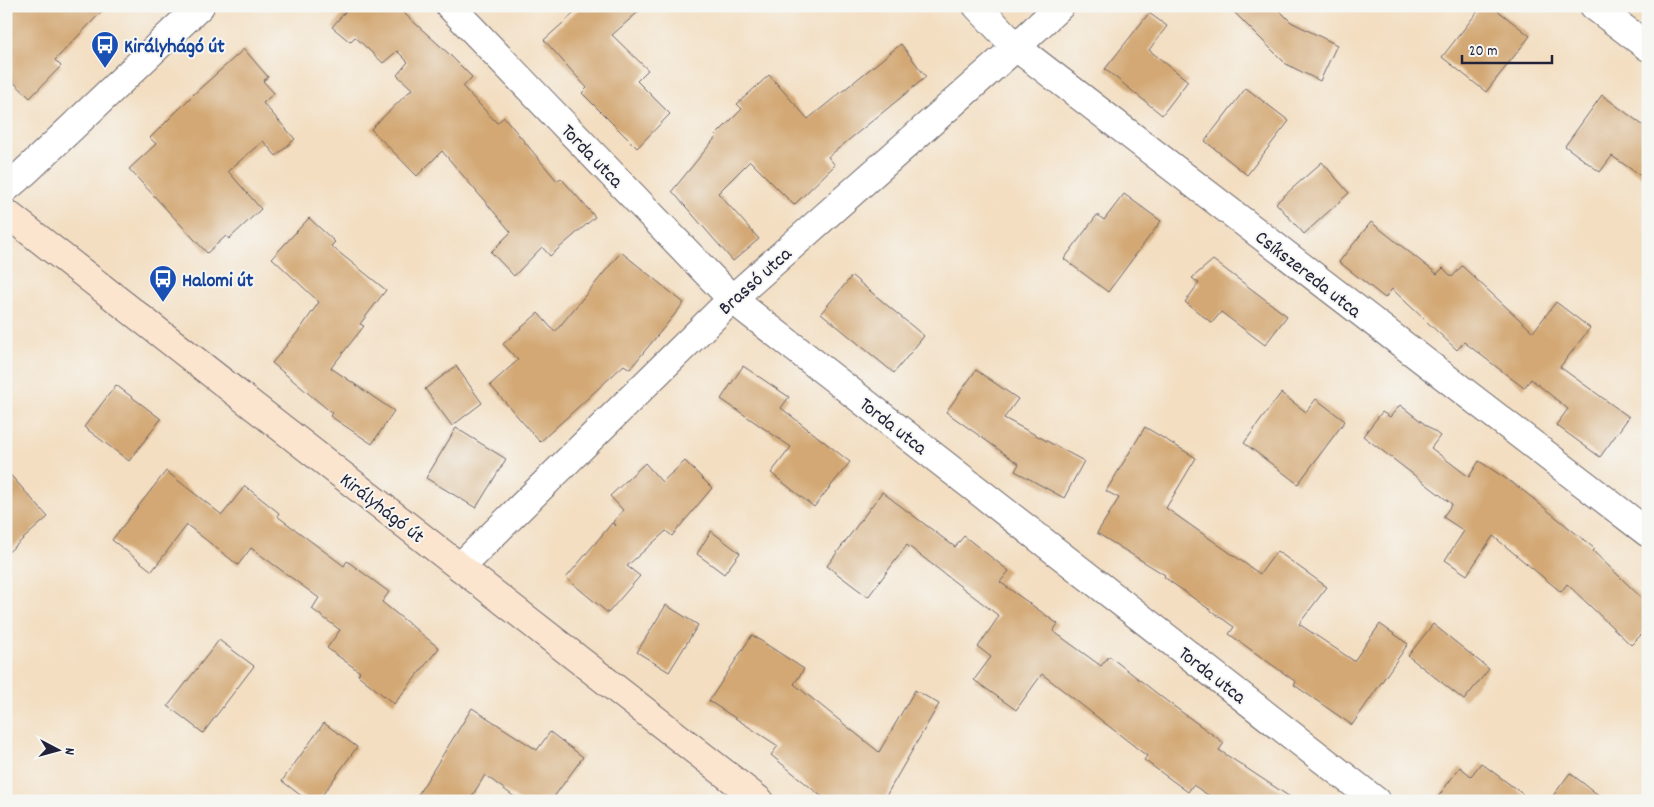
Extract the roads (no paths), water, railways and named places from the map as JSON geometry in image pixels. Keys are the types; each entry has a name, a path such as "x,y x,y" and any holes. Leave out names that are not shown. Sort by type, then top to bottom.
{"street":[{"path":"6,188 200,6"},
{"name":"Torda utca","path":"450,6 732,299 1376,801"},
{"name":"Csíkszereda utca","path":"977,6 1016,47 1648,533"},
{"name":"Brassó utca","path":"460,567 732,299 1060,6"},
{"path":"1594,6 1648,47"},
{"name":"Királyhágó út","path":"6,213 760,801"}],"place":[{"name":"Királyhágó út","path":"105,69"},
{"name":"Halomi út","path":"163,303"}]}
